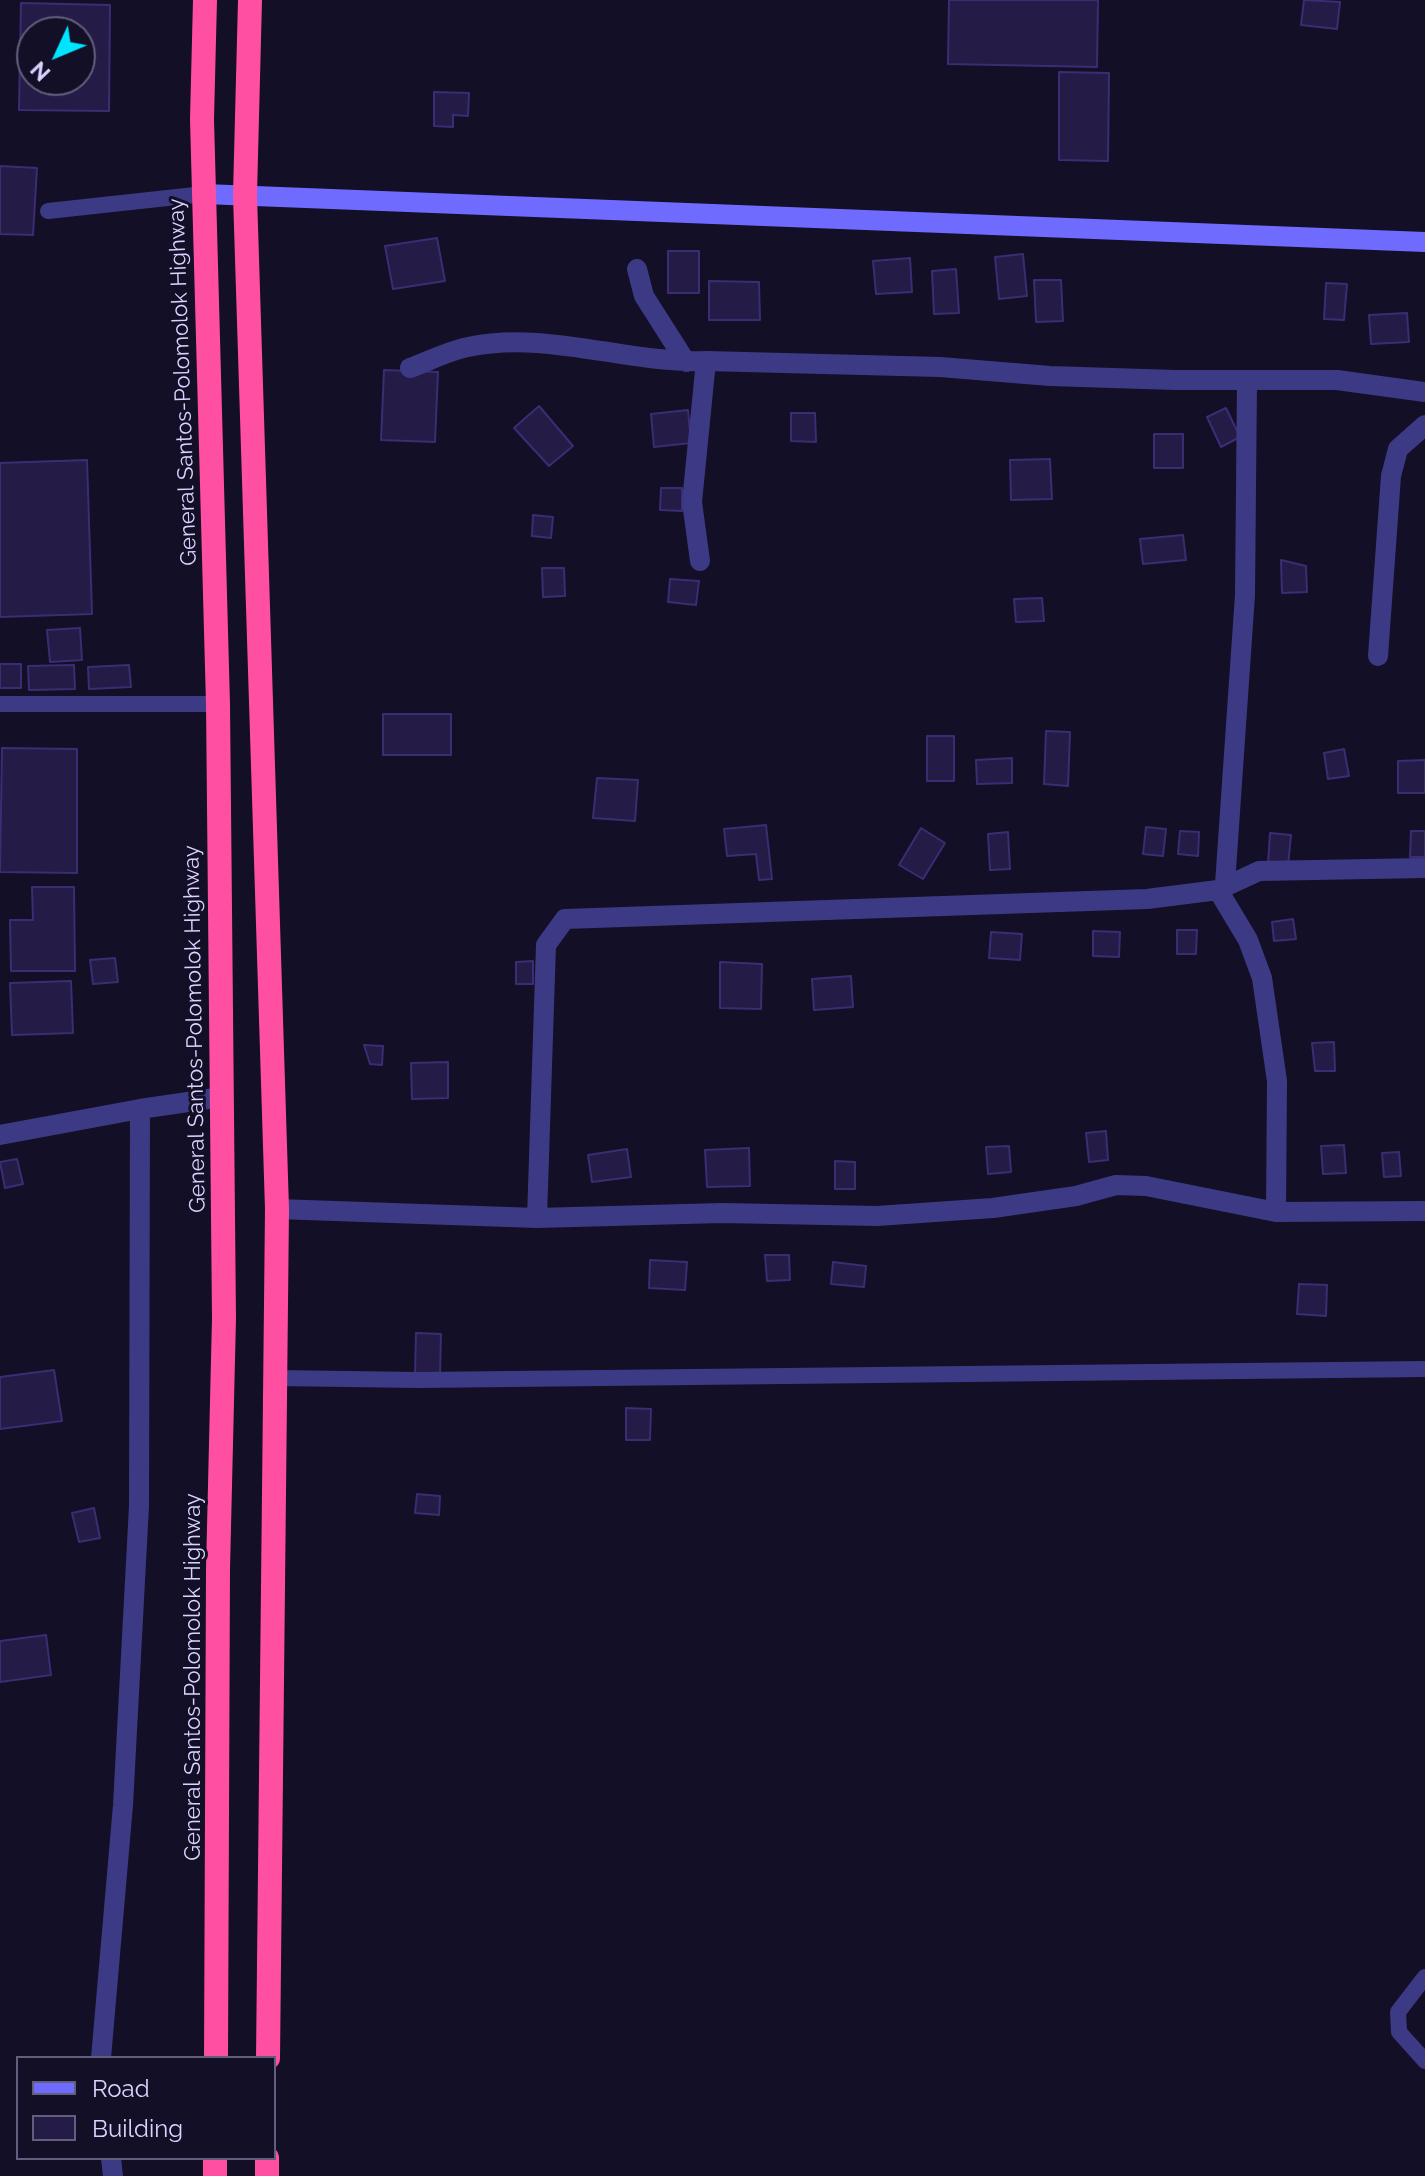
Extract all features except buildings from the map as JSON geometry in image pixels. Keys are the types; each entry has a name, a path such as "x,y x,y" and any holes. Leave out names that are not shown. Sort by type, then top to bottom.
{"highway":[{"name":"General Santos-Polomolok Highway","path":"205,0 204,194 218,704 224,1318 218,1569 216,2056"},
{"path":"250,0 245,195 277,1209 268,2056"}],"street":[{"path":"204,194 1425,242"},
{"path":"637,269 644,296 696,362 692,502 700,561"},
{"path":"410,368 466,347 489,344 571,346 696,362 940,367 1050,376 1337,380 1425,392"},
{"path":"1247,381 1245,595 1222,887 1248,940 1262,978 1277,1081 1276,1212"},
{"path":"1378,656 1391,476 1398,449 1425,425"},
{"path":"537,1218 546,945 565,919 1147,899 1222,887 1259,871 1425,868"},
{"path":"0,1135 222,1097"},
{"path":"101,2056 123,1805 139,1506 140,1109"},
{"path":"277,1209 537,1218 722,1213 877,1216 993,1208 1076,1196 1116,1185 1146,1186 1276,1212 1425,1211"}],"lane":[{"path":"48,211 204,194"},
{"path":"0,704 218,704"},
{"path":"274,1378 419,1380 1425,1369"},
{"path":"1425,1977 1398,2012 1399,2032 1425,2061"}]}
